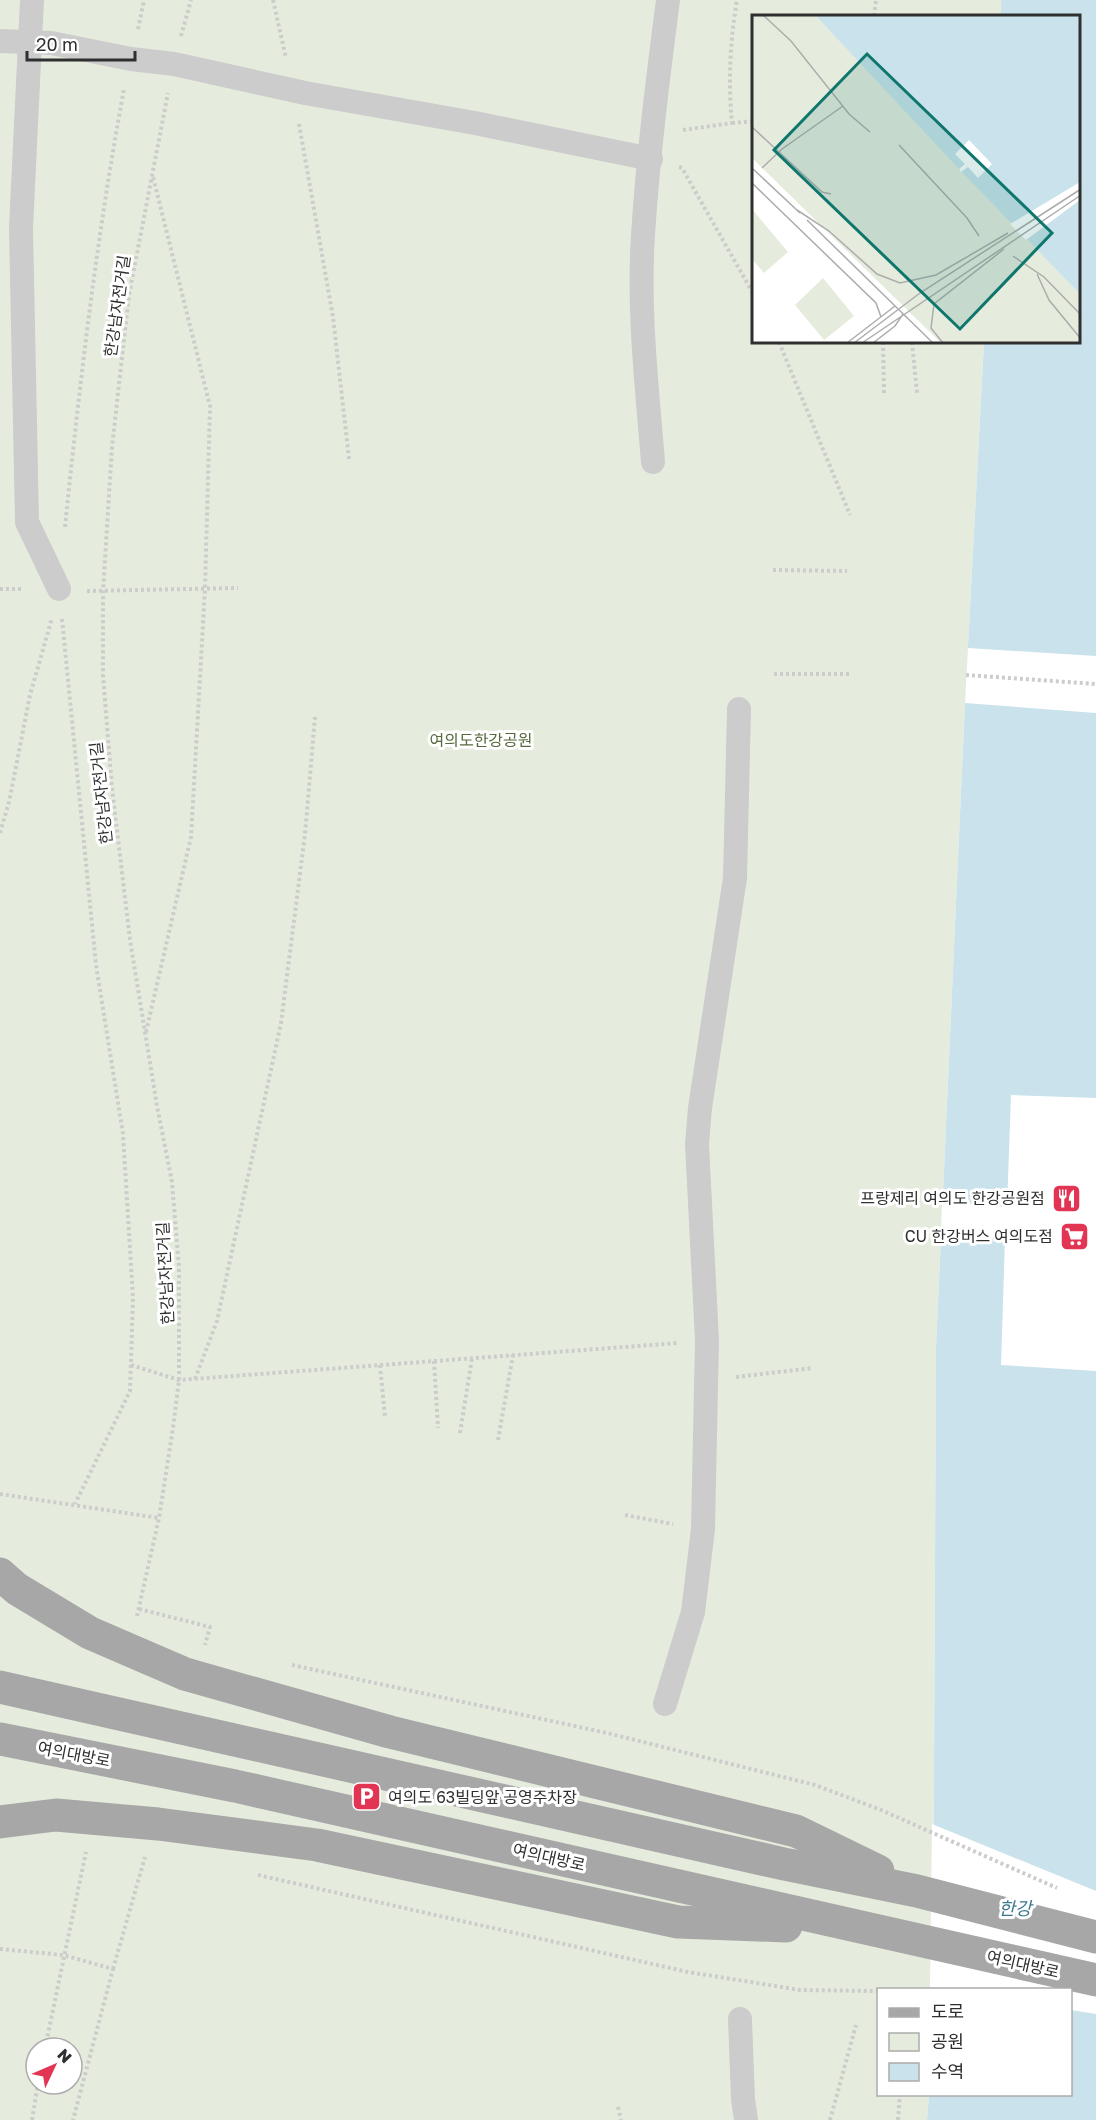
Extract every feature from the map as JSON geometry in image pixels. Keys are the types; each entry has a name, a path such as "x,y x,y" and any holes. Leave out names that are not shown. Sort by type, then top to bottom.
{"main road":[{"path":"0,1574 17,1589 90,1633 185,1674 390,1732 796,1830 917,1891"},
{"path":"0,1687 784,1864 917,1891 1096,1937"},
{"name":"여의대방로","path":"0,1739 235,1786 1096,1980"},
{"path":"0,1822 56,1815 158,1824 317,1845 678,1922 866,1928"}],"street":[{"path":"32,0 21,228 27,522 59,589"},
{"path":"653,462 643,328 643,237 652,134 668,0"},
{"path":"0,41 51,44 131,60 174,64 294,90 475,123 651,159"},
{"path":"665,1704 693,1612 703,1529 707,1341 698,1144 700,1108 735,878 739,709"},
{"path":"740,2019 746,2120"}],"path":[{"path":"65,532 98,244 144,0"},
{"path":"273,0 294,90 333,317 350,459"},
{"path":"732,123 730,57 737,0"},
{"path":"874,15 876,0"},
{"name":"한강남자전거길","path":"75,1504 159,1518 179,1380 179,1267 172,1182 130,940 112,788 103,675 103,592 112,447 129,295 174,64"},
{"path":"652,134 752,121"},
{"path":"651,159 682,168 752,291"},
{"path":"146,1034 190,837 205,589 210,406 152,173"},
{"path":"780,344 850,515"},
{"path":"883,344 884,393"},
{"path":"912,344 917,393"},
{"path":"773,570 847,571"},
{"path":"0,589 103,592 238,588"},
{"path":"0,832 9,802 30,695 59,589"},
{"path":"0,1494 75,1504 130,1391 133,1298 123,1134 96,965 59,589"},
{"path":"774,674 849,674"},
{"path":"966,675 1096,684"},
{"path":"195,1379 218,1321 281,1023 305,834 315,717"},
{"path":"131,1365 179,1380 707,1341"},
{"path":"498,1440 513,1355"},
{"path":"460,1433 472,1358"},
{"path":"434,1361 438,1428"},
{"path":"380,1365 385,1417"},
{"path":"707,1380 813,1368"},
{"path":"625,1515 703,1529"},
{"path":"202,1644 212,1647"},
{"path":"289,1664 607,1734 815,1785 881,1810 1062,1891"},
{"path":"145,1853 155,1855"},
{"path":"250,1874 688,1972 800,1990 877,1991"},
{"path":"0,1949 63,1954 113,1969 73,2120"},
{"path":"47,2036 63,1954"},
{"path":"830,2120 856,2025"},
{"path":"32,2120 36,2096"},
{"path":"898,2120 900,2096"},
{"path":"618,2107 621,2120"}],"green space":[{"name":"여의도한강공원","path":"0,0 1001,0 1001,15 752,15 752,344 984,344 936,1348 933,1988 877,1988 877,2096 929,2096 927,2120 0,2120"}],"water":[{"name":"한강","path":"1001,0 1096,0 1096,2120 927,2120 929,2096 1072,2096 1072,1988 933,1988 936,1348 984,344 1081,344 1081,15 1001,15"}],"pier":[{"path":"968,648 1096,656 1096,713 965,703"},
{"path":"1011,1095 1096,1098 1096,1371 1001,1365 1005,1239 941,1231 942,1201 1007,1207"},
{"path":"932,1824 1096,1891 1096,2014 1072,2010 1072,1988 930,1988"}],"place":[{"name":"프랑제리 여의도 한강공원점","path":"1066,1198"},
{"name":"CU 한강버스 여의도점","path":"1074,1236"},
{"name":"여의도 63빌딩앞 공영주차장","path":"367,1797"}]}
